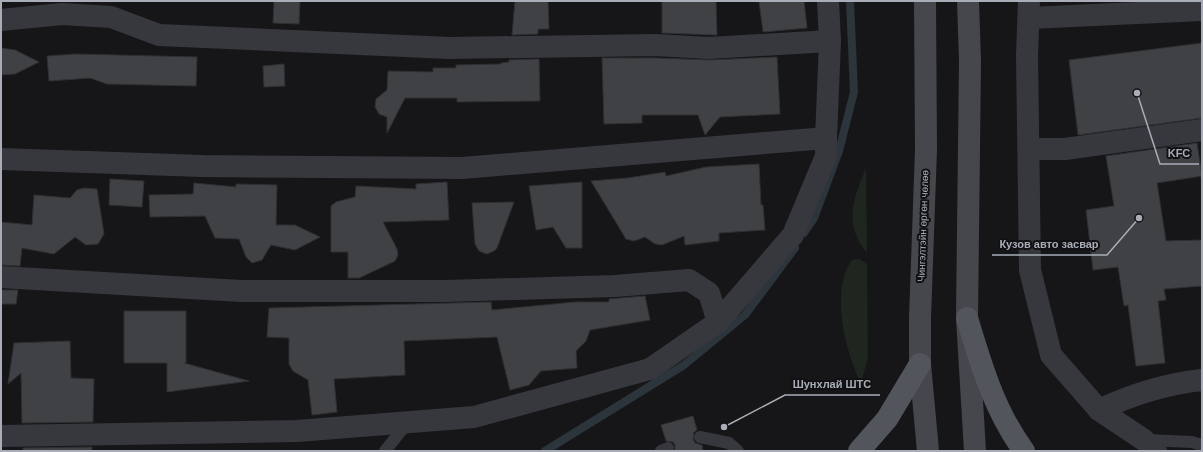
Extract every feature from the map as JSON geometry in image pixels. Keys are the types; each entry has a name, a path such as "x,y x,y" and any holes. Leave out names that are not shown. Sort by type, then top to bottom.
{"main road":[{"name":"Чингэлтэйн өргөн чөлөө","path":"925,1 926,148 920,318 920,364 928,451"},
{"path":"968,1 970,61 967,318 975,451"},
{"path":"967,318 983,373 1009,430 1024,451"},
{"path":"859,451 887,419 920,364"}],"street":[{"path":"1,436 297,430 474,417 650,369 718,322 793,235 826,156 830,41 828,1"},
{"path":"1,20 67,8 112,17 159,35 449,48 655,45 709,48 830,41"},
{"path":"1150,446 1099,410 1051,356 1030,270 1027,55 1029,9 1202,10"},
{"path":"1029,149 1065,149 1202,130"},
{"path":"1,159 202,166 462,168 669,149 826,138"},
{"path":"1,277 241,291 445,291 615,286 688,280 709,293 718,322"},
{"path":"1099,410 1128,396 1146,390 1173,383 1202,380"}],"lane":[{"path":"385,451 408,422"},
{"path":"700,437 729,443 738,451"},
{"path":"1150,446 1192,442 1202,445"}],"shaded area":[{"path":"866,168 867,253 855,232 853,221 854,201"},
{"path":"859,259 867,264 868,357 861,384 855,371 845,339 841,305 845,273 852,260"}],"building":[{"path":"274,1 300,1 299,24 273,23"},
{"path":"515,1 548,1 549,29 538,29 538,34 512,35"},
{"path":"662,1 716,1 717,35 662,33"},
{"path":"759,1 804,1 807,28 763,32"},
{"path":"1202,43 1202,118 1078,135 1069,60"},
{"path":"1,48 15,50 39,62 15,74 1,75"},
{"path":"76,54 197,57 196,86 107,84 90,78 49,81 47,56"},
{"path":"777,57 780,114 720,117 705,135 698,115 642,115 642,123 604,124 602,58 710,60"},
{"path":"539,59 540,101 457,102 457,98 405,98 387,133 387,117 379,114 375,107 376,99 387,90 388,71 433,72 433,68 456,68 456,65 501,64 509,62 509,60"},
{"path":"284,64 285,86 264,87 263,66"},
{"path":"1197,143 1202,176 1157,183 1166,241 1202,240 1202,286 1164,289 1166,300 1158,301 1165,363 1136,366 1128,305 1124,306 1118,267 1093,270 1086,210 1114,206 1106,156"},
{"path":"759,164 761,205 763,205 765,230 719,233 719,241 685,245 684,236 662,245 655,244 645,237 634,241 626,239 591,181 628,178 665,172 666,176 706,167"},
{"path":"110,179 144,181 142,207 109,205"},
{"path":"447,182 449,220 383,222 397,249 398,255 395,261 359,278 348,278 348,252 331,252 331,206 336,202 355,197 356,186 416,189 416,184"},
{"path":"582,182 582,248 566,248 553,227 536,230 529,186"},
{"path":"194,183 236,187 236,184 277,185 276,225 295,225 320,237 295,250 271,245 262,260 252,263 246,257 239,239 215,238 205,216 150,217 149,195 193,194"},
{"path":"84,188 97,189 104,234 98,244 86,245 75,237 54,254 22,248 20,266 1,265 1,222 32,225 34,195 70,198 77,190"},
{"path":"514,202 497,248 487,254 479,251 475,244 472,203"},
{"path":"1,290 18,290 16,304 1,304"},
{"path":"645,296 650,320 590,330 586,341 576,351 577,368 541,371 529,385 510,390 497,337 404,341 405,375 334,379 337,412 312,415 308,380 293,371 289,364 289,338 267,337 269,308 491,302 492,310 575,302 609,302 609,299"},
{"path":"124,311 186,311 186,363 184,363 249,381 167,392 167,363 124,363"},
{"path":"70,341 71,378 94,379 93,422 22,423 21,373 8,384 14,343"},
{"path":"693,416 697,430 694,432 693,439 695,443 702,445 703,451 675,451 675,445 673,442 666,441 661,425"},
{"path":"92,447 92,451 23,451 23,448"}],"waterway":[{"path":"804,233 814,218 839,151 854,92 850,1"},
{"path":"545,451 684,365 745,315 795,248"}],"place":[{"name":"KFC","path":"1137,93"},
{"name":"Кузов авто засвар","path":"1139,218"},
{"name":"Шунхлай ШТС","path":"724,427"}]}
